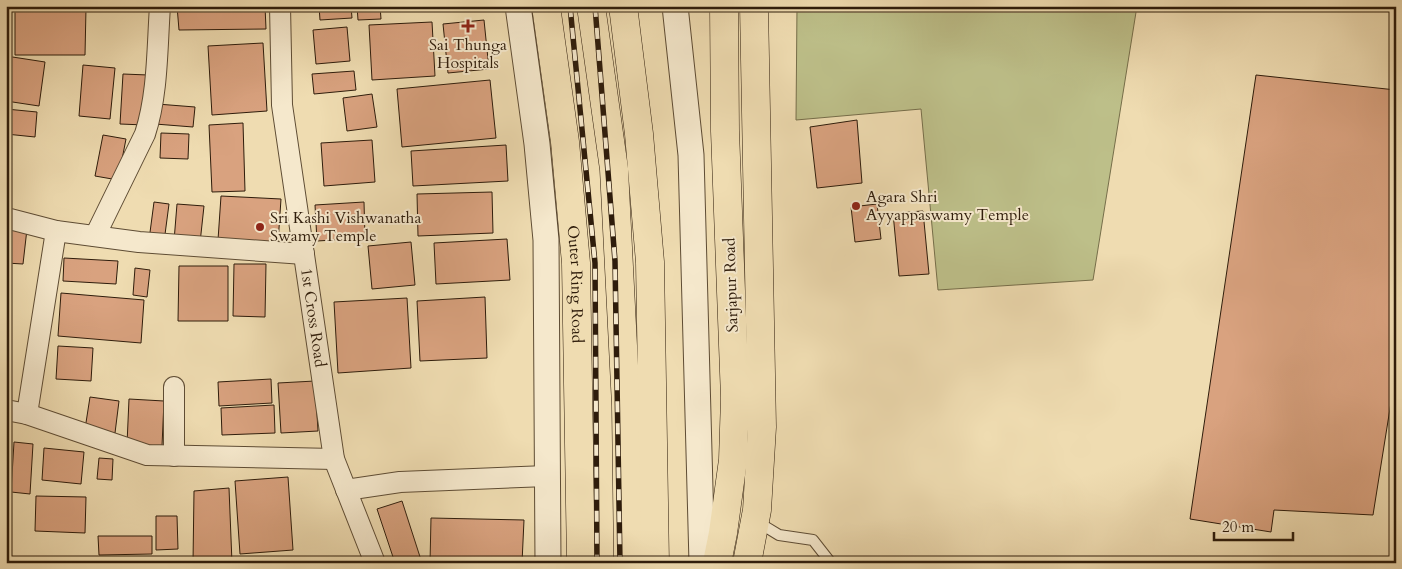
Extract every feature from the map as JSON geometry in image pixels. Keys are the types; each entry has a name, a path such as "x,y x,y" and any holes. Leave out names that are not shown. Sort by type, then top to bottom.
{"main road":[{"name":"Outer Ring Road","path":"546,6 565,142 576,263 581,563"},
{"path":"591,6 614,169 626,405 628,563"},
{"path":"623,6 640,134 650,262 655,563"},
{"name":"Sarjapur Road","path":"717,563 733,460 735,398 726,141 724,6"},
{"name":"Sarjapur Road","path":"747,563 755,521 762,427 754,6"}],"street":[{"path":"95,236 150,119 154,93 160,6"},
{"name":"1st Cross Road","path":"280,6 282,105 334,458 375,563"},
{"path":"518,6 537,144 546,240 548,563"},
{"path":"675,6 691,155 702,563"},
{"path":"6,218 56,231 139,242 304,254"},
{"path":"27,414 56,231"},
{"path":"174,387 174,456"},
{"path":"6,410 27,414 147,455 334,458"},
{"path":"346,490 400,482 547,476"}],"lane":[{"path":"755,521 779,534 813,540 830,563"}],"green space":[{"path":"797,6 1137,6 1093,280 938,290 921,109 796,120"}],"building":[{"path":"177,6 265,6 266,29 179,30"},
{"path":"319,6 351,6 352,18 320,20"},
{"path":"357,6 380,6 381,19 358,20"},
{"path":"15,8 86,8 85,55 15,55"},
{"path":"484,20 489,69 448,73 443,24"},
{"path":"432,22 435,76 372,80 369,25"},
{"path":"347,27 350,61 316,64 313,30"},
{"path":"263,43 267,111 212,115 208,46"},
{"path":"6,56 45,62 39,106 6,101"},
{"path":"83,65 115,68 110,119 79,116"},
{"path":"354,71 356,90 314,94 312,74"},
{"path":"123,74 148,75 145,125 120,124"},
{"path":"1256,75 1396,90 1396,371 1373,515 1274,510 1271,532 1190,519"},
{"path":"490,80 496,138 402,147 397,89"},
{"path":"372,94 377,127 347,131 343,98"},
{"path":"157,104 195,107 193,127 155,124"},
{"path":"6,109 37,112 35,137 6,134"},
{"path":"857,120 862,183 817,188 810,127"},
{"path":"243,123 245,191 212,192 209,125"},
{"path":"161,133 189,134 188,159 160,158"},
{"path":"103,135 126,139 118,180 95,176"},
{"path":"372,140 375,182 324,186 321,143"},
{"path":"506,145 508,181 413,186 411,151"},
{"path":"492,192 493,233 418,236 417,194"},
{"path":"221,196 281,199 278,243 218,240"},
{"path":"154,202 169,204 164,242 149,240"},
{"path":"364,202 365,238 317,241 315,205"},
{"path":"177,204 204,206 200,243 174,241"},
{"path":"877,204 881,239 855,242 851,207"},
{"path":"923,211 929,274 899,276 893,213"},
{"path":"6,227 27,229 23,264 6,263"},
{"path":"507,239 510,280 436,284 434,243"},
{"path":"411,242 415,285 372,289 368,246"},
{"path":"64,258 118,261 116,284 63,281"},
{"path":"234,264 266,264 265,317 233,316"},
{"path":"179,266 228,266 228,321 178,321"},
{"path":"135,268 150,270 147,297 133,295"},
{"path":"61,293 144,300 141,343 58,336"},
{"path":"485,297 487,358 420,361 417,301"},
{"path":"407,298 411,368 338,373 334,302"},
{"path":"58,346 93,348 91,381 56,379"},
{"path":"271,379 272,403 219,406 218,382"},
{"path":"315,381 318,431 281,433 278,383"},
{"path":"90,397 119,401 115,433 85,429"},
{"path":"129,399 164,401 162,446 127,444"},
{"path":"274,405 275,433 222,435 221,408"},
{"path":"6,431 9,432 6,458"},
{"path":"14,442 33,444 30,494 11,492"},
{"path":"44,448 84,452 81,484 42,480"},
{"path":"99,458 113,459 112,480 97,479"},
{"path":"288,477 293,550 240,554 235,481"},
{"path":"229,488 232,563 193,563 194,491"},
{"path":"36,496 86,497 85,533 35,531"},
{"path":"402,501 422,563 395,563 377,509"},
{"path":"156,516 177,516 178,549 156,550"},
{"path":"431,518 524,520 522,563 430,563"},
{"path":"98,536 152,536 152,554 99,555"}],"railway":[{"path":"570,6 595,263 597,563"},
{"path":"595,6 615,261 620,563"}],"place":[{"name":"Sai Thunga Hospitals","path":"468,26"},
{"name":"Agara Shri Ayyappaswamy Temple","path":"856,206"},
{"name":"Sri Kashi Vishwanatha Swamy Temple","path":"260,227"}]}
